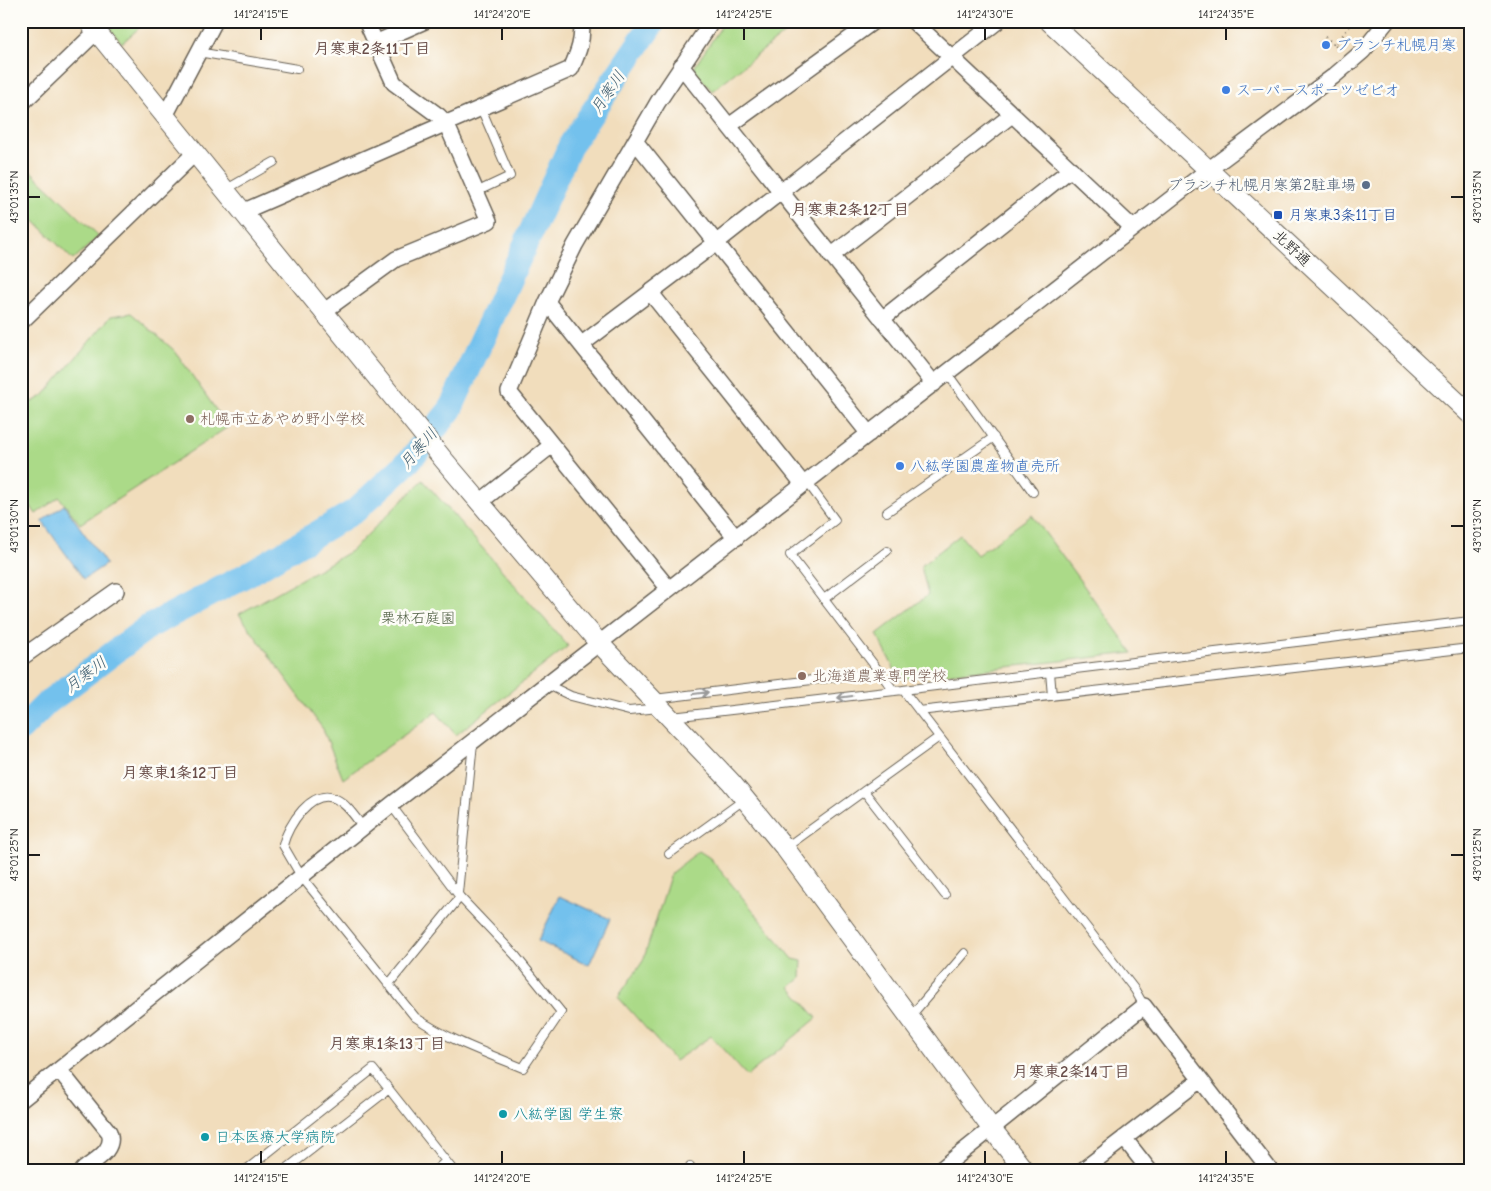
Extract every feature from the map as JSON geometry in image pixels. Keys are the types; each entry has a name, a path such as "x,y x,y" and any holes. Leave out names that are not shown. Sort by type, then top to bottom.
{"street":[{"path":"323,312 396,259 489,221 446,123 394,83 366,21"},
{"path":"376,43 426,21"},
{"path":"242,212 571,69 579,50 583,32 580,21"},
{"path":"669,590 509,392 547,302 576,245 658,102 712,21"},
{"path":"729,126 874,21"},
{"path":"913,21 1133,228"},
{"path":"582,344 717,242 998,21"},
{"name":"北野通","path":"1049,21 1470,414"},
{"path":"21,1100 60,1071 301,876 546,684 1208,170 1334,76 1363,51 1387,21"},
{"path":"165,116 212,22"},
{"path":"23,100 92,26 443,459 599,643 731,782 785,848 1024,1170"},
{"path":"681,66 934,384"},
{"path":"832,256 1013,114"},
{"path":"635,141 869,434"},
{"path":"21,322 195,153"},
{"path":"882,319 1071,169"},
{"path":"650,292 805,483"},
{"path":"547,302 736,538"},
{"path":"480,502 552,444"},
{"path":"21,658 116,591"},
{"path":"940,1170 1144,1006 1270,1170"},
{"path":"60,1071 112,1138 111,1145 107,1151 83,1170"},
{"path":"1083,1170 1200,1080"},
{"path":"1124,1138 1149,1170"}],"lane":[{"path":"198,52 297,69"},
{"path":"476,192 510,176 481,108"},
{"path":"225,190 274,162"},
{"path":"947,373 1033,492"},
{"path":"887,512 994,437"},
{"path":"805,483 836,520 790,555 894,691"},
{"path":"824,599 888,551"},
{"path":"546,684 571,696 629,711 894,691 1470,621"},
{"path":"919,711 1470,648"},
{"path":"661,708 879,672"},
{"path":"1050,672 1052,696"},
{"path":"903,690 1136,990 1144,1006"},
{"path":"785,848 938,737"},
{"path":"388,985 459,895 473,741"},
{"path":"864,791 945,895"},
{"path":"363,827 343,802 334,797 315,799 307,804 284,839 283,845 301,876 415,1017 459,1041 523,1068 560,1012 515,955 459,895 391,805"},
{"path":"669,854 745,799"},
{"path":"910,1017 966,953"},
{"path":"246,1170 373,1069 453,1170"},
{"path":"285,1170 389,1089"},
{"path":"436,1170 446,1161"}],"path":[{"path":"1325,37 1335,45 1354,21"}],"green space":[{"path":"103,21 147,21 122,43"},
{"path":"725,21 794,21 796,24 712,91 695,71 695,66"},
{"path":"21,162 99,236 73,260 21,207"},
{"path":"131,313 175,351 228,427 80,524 59,497 36,514 21,492 21,396 32,402 43,396 111,316"},
{"name":"栗林石庭園","path":"423,480 568,646 456,735 436,712 343,779 323,729 239,614 351,551"},
{"path":"1032,515 1133,653 899,679 877,634 928,595 921,566 960,535 977,555"},
{"path":"699,851 710,858 793,959 802,961 801,978 790,987 817,1018 747,1076 711,1036 675,1061 618,997 643,961 671,873"}],"water":[{"path":"64,505 106,564 84,579 42,521"},
{"path":"560,896 610,919 589,965 538,941"}],"waterway":[{"name":"月寒川","path":"21,729 48,702 148,627 248,574 355,511 410,460 450,410 571,144 654,21"}],"place":[{"name":"ブランチ札幌月寒","path":"1326,45"},
{"name":"スーパースポーツゼビオ","path":"1226,90"},
{"name":"ブランチ札幌月寒第2駐車場","path":"1366,185"},
{"name":"月寒東3条11丁目","path":"1278,215"},
{"name":"札幌市立あやめ野小学校","path":"190,419"},
{"name":"八紘学園農産物直売所","path":"900,466"},
{"name":"北海道農業専門学校","path":"802,676"},
{"name":"八紘学園 学生寮","path":"503,1114"},
{"name":"日本医療大学病院","path":"205,1137"}],"district":[{"name":"月寒東2条11丁目","path":"372,48"},
{"name":"月寒東2条12丁目","path":"850,209"},
{"name":"月寒東1条12丁目","path":"180,772"},
{"name":"月寒東1条13丁目","path":"387,1043"},
{"name":"月寒東2条14丁目","path":"1071,1071"}]}
